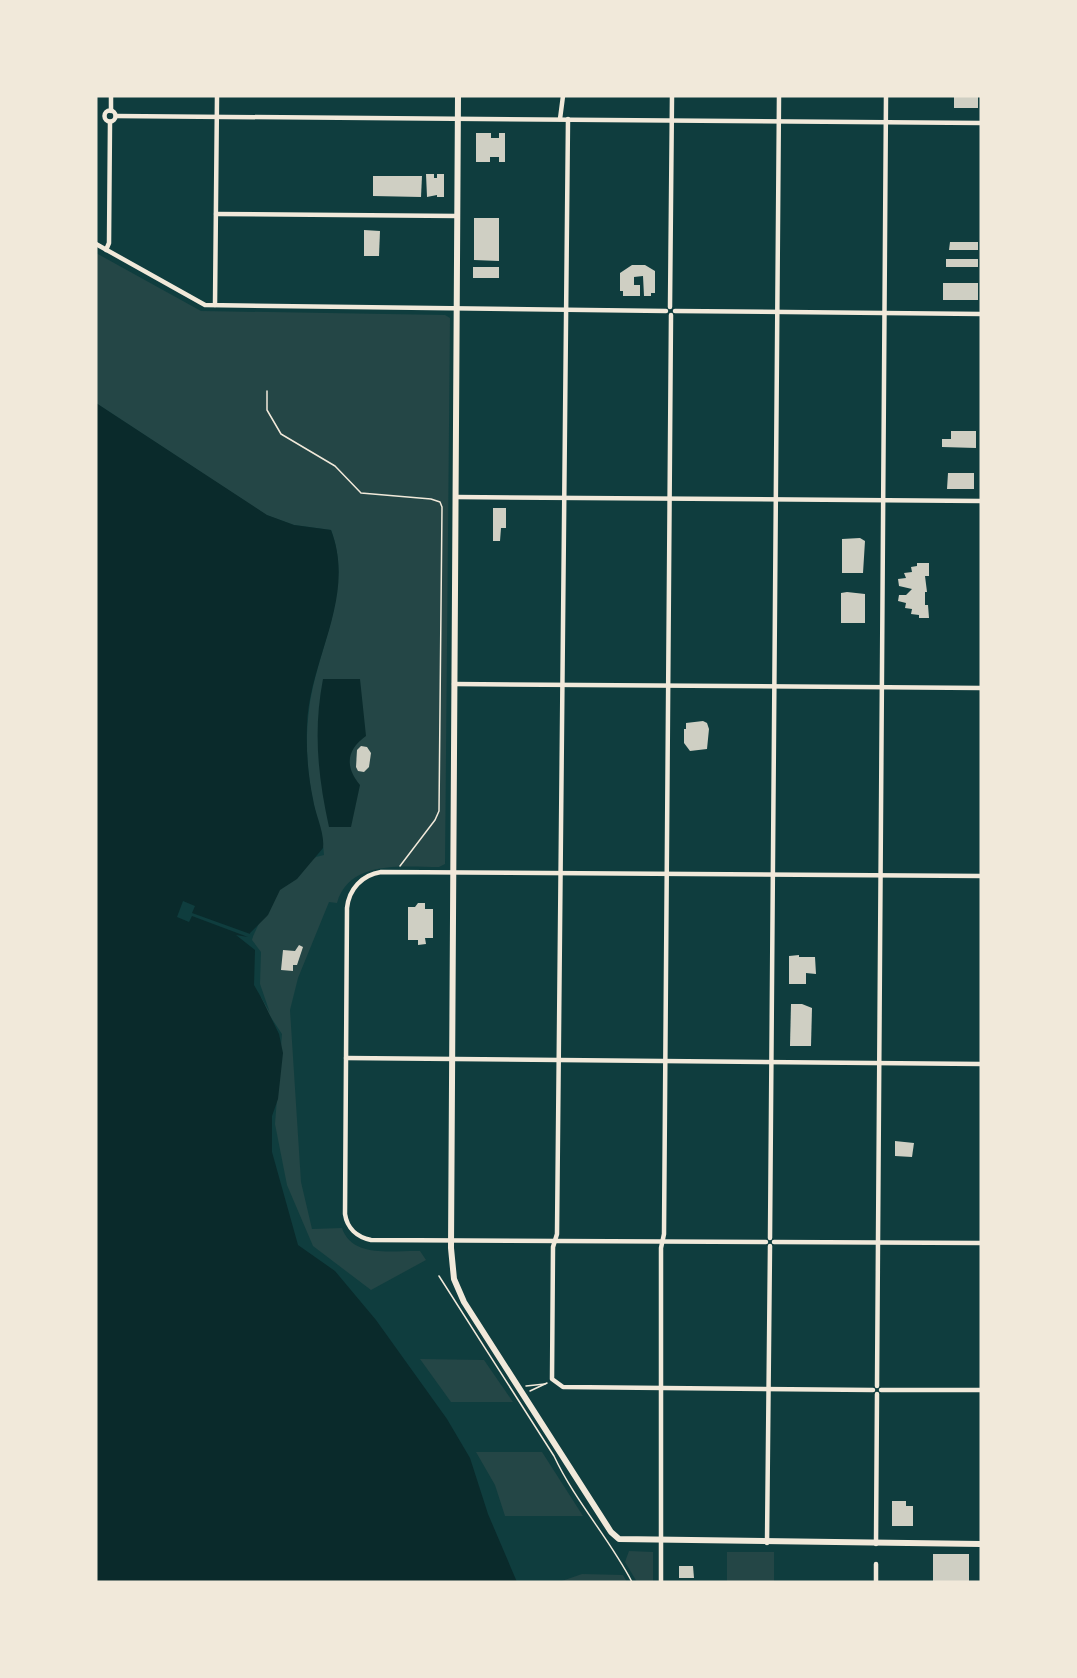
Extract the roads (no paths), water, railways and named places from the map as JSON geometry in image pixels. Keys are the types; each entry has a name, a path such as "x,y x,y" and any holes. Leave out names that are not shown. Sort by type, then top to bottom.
{"main road":[{"path":"458,96 451,1240 454,1279 464,1302 611,1532 619,1539 981,1545"}],"street":[{"path":"111,96 111,111 116,116 981,123"},
{"path":"215,305 217,96"},
{"path":"560,119 563,96"},
{"path":"661,1582 660,1388 666,1061 672,96"},
{"path":"767,1543 779,96"},
{"path":"876,1544 886,96"},
{"path":"96,116 105,116 111,111"},
{"path":"105,116 111,122"},
{"path":"106,250 110,243 111,122 116,116"},
{"path":"568,119 562,498 559,1061 552,1378 563,1387 981,1389"},
{"path":"216,214 457,216"},
{"path":"96,244 202,304 981,314"},
{"path":"456,497 981,501"},
{"path":"454,684 981,688"},
{"path":"981,876 381,872 365,877 349,896 347,908 345,1214 353,1231 371,1240 981,1244"},
{"path":"346,1058 981,1064"},
{"path":"876,1564 876,1582"}]}
